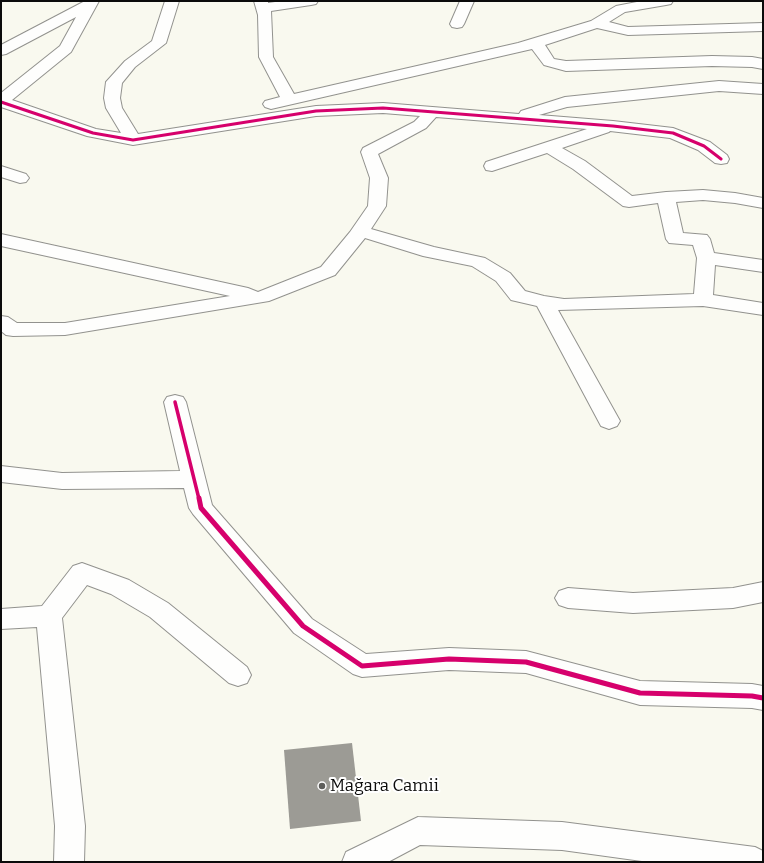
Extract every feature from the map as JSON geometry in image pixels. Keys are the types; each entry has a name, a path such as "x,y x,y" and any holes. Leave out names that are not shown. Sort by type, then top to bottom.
{"street":[{"path":"133,140 114,108 112,98 114,82 130,64 160,43 172,1"},
{"path":"289,100 266,57 265,15 262,4 311,1"},
{"path":"457,24 467,1"},
{"path":"270,105 536,43 596,24 621,10 666,1"},
{"path":"1,101 66,49 92,2"},
{"path":"1,51 92,2"},
{"path":"596,24 628,31 763,27"},
{"path":"536,43 549,62 566,66 712,61 752,62 763,64"},
{"path":"515,117 565,102 719,86 763,89"},
{"path":"1,101 93,133 133,140 316,111 383,108 515,117 673,133 704,146 721,159"},
{"path":"1,322 13,330 65,329 262,297 328,271 360,231 376,206 379,178 369,152 420,125 433,111"},
{"path":"492,166 614,126"},
{"path":"548,147 579,165 629,202 666,197 703,195 735,198 763,203"},
{"path":"1,171 20,178"},
{"path":"666,197 675,239 701,239 706,258 703,300"},
{"path":"360,231 430,252 478,262 503,277 518,296 544,302 564,305 703,300 763,309"},
{"path":"1,240 262,297"},
{"path":"706,258 763,266"},
{"path":"544,302 609,421"},
{"path":"175,402 201,508 303,626 362,666 449,659 526,662 640,693 752,696 763,698"},
{"path":"1,474 62,481 194,479"},
{"path":"70,862 70,826 49,616 82,573 120,587 159,610 238,675"},
{"path":"568,598 633,603 733,598 763,592"},
{"path":"1,619 49,616"},
{"path":"357,862 418,831 562,836 755,862"}],"building":[{"name":"Mağara Camii","path":"352,743 361,821 290,829 284,750"}],"cycle path":[{"path":"1,102 93,133 133,140 316,111 383,108 613,126 673,133 704,146 721,159"},
{"path":"175,402 201,508 303,626 362,666 449,659 526,662 640,693 752,696 763,698"}],"place":[{"name":"Mağara Camii","path":"322,786"}]}
